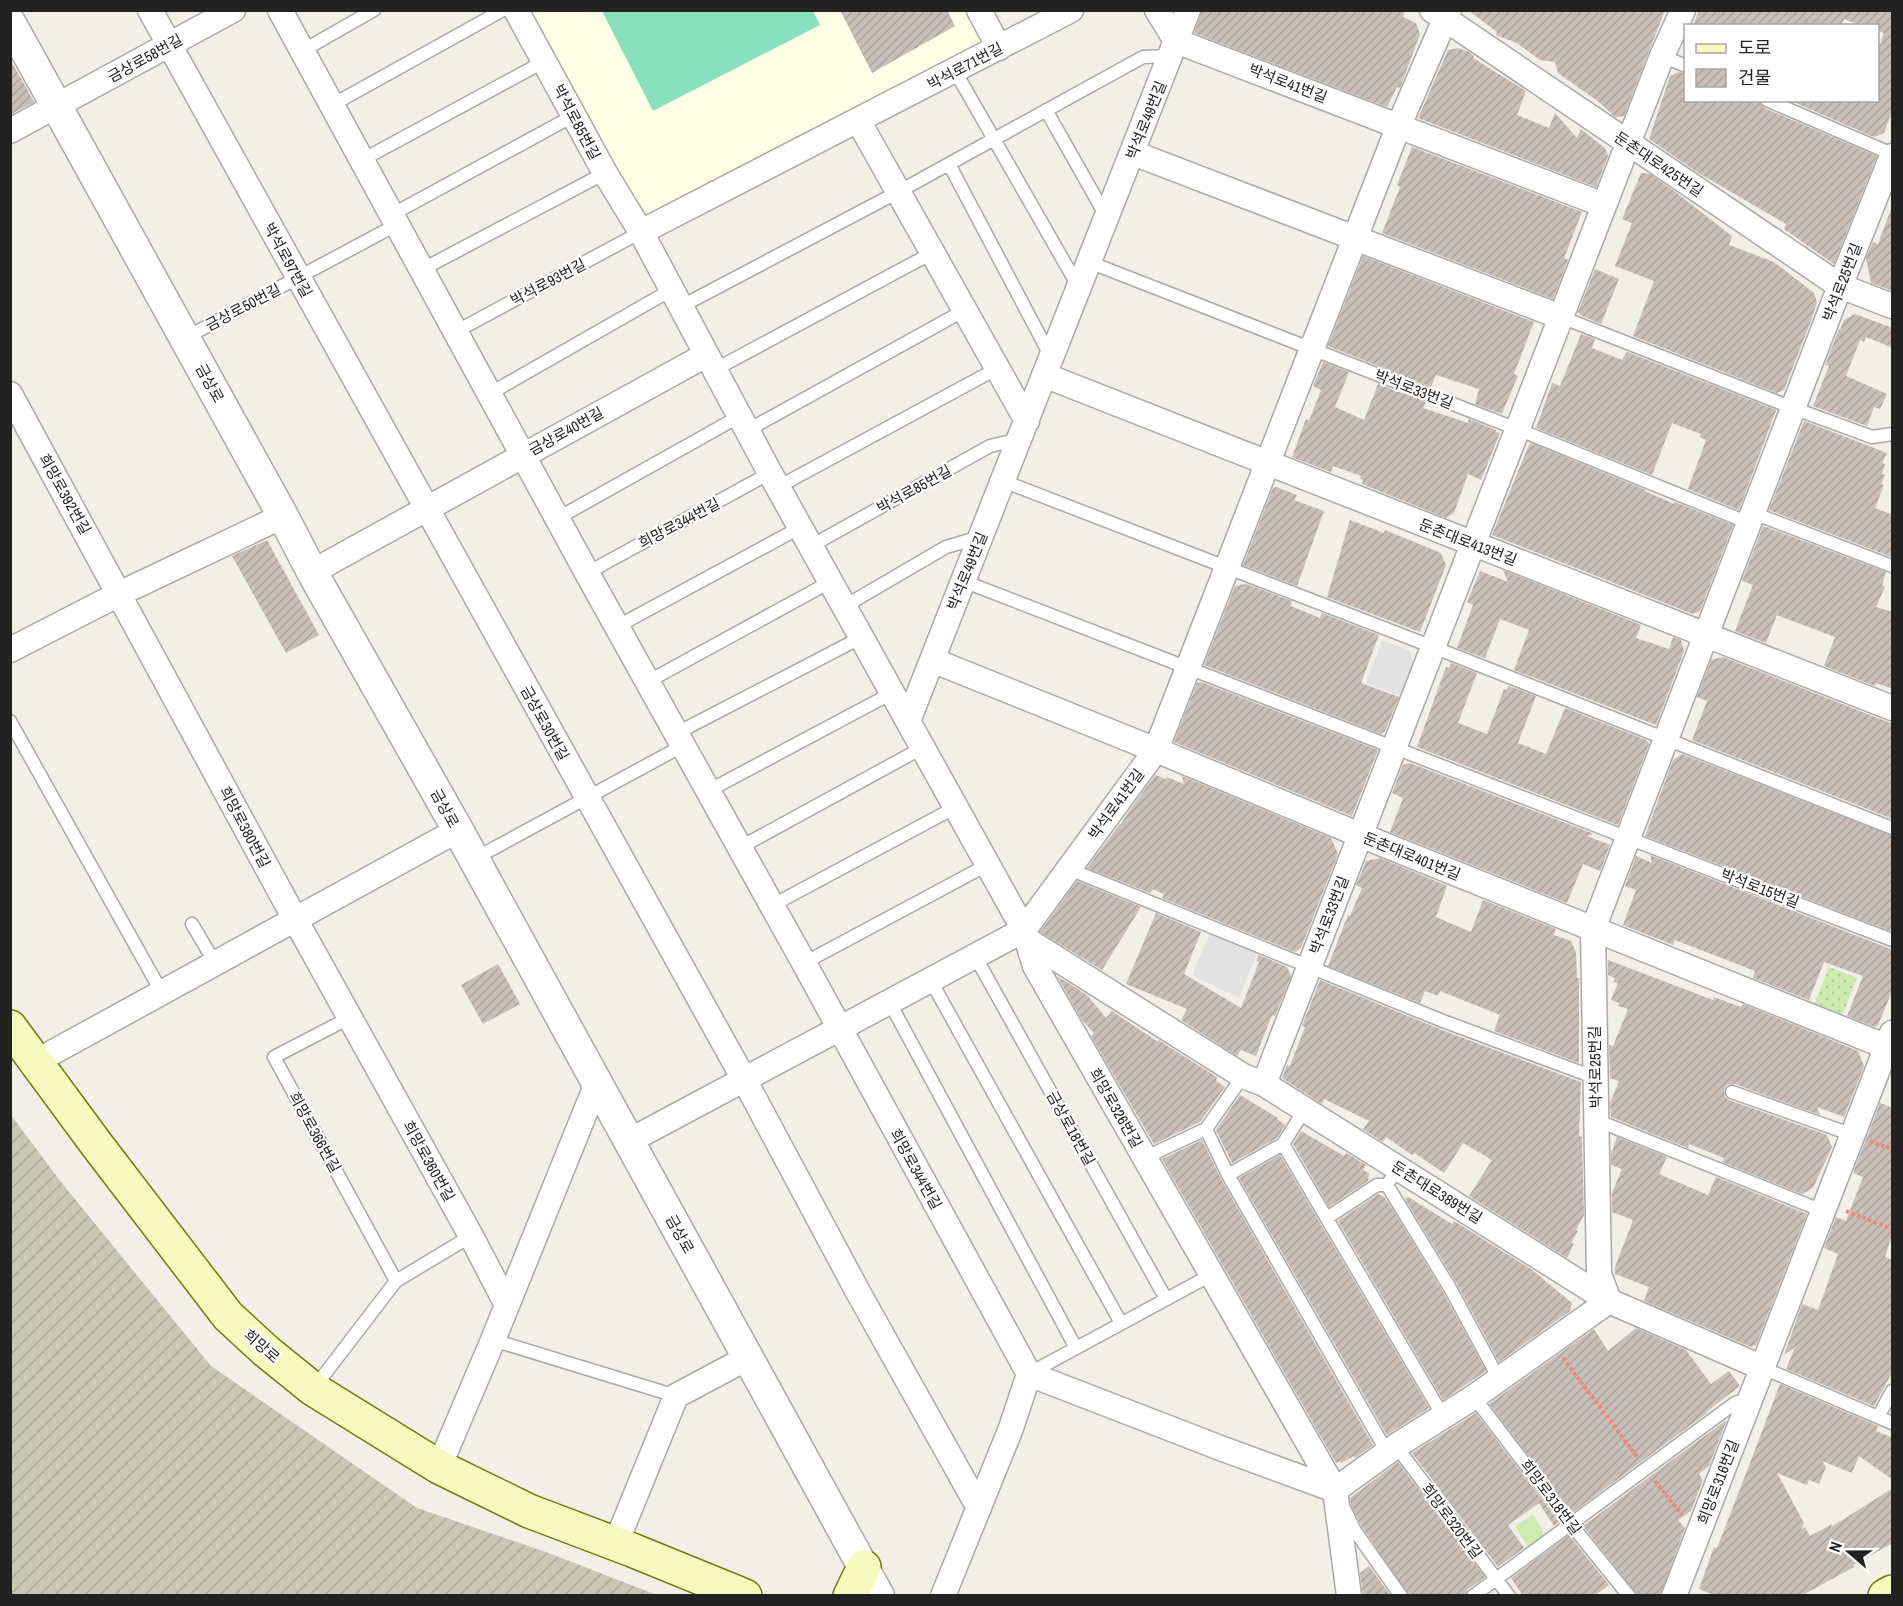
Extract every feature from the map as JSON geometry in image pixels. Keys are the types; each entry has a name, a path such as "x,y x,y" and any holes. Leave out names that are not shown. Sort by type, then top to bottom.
{"main road":[{"name":"희망로","path":"10,1027 228,1316 266,1352 313,1389 439,1467 529,1511 616,1543 745,1596"},
{"path":"1885,1596 1893,1592"}],"street":[{"name":"박석로97번길","path":"150,10 426,510"},
{"name":"금상로58번길","path":"10,131 233,10"},
{"path":"280,10 522,455"},
{"name":"박석로85번길","path":"516,10 605,173 641,232 774,480 908,721"},
{"path":"979,10 999,48"},
{"name":"박석로71번길","path":"859,122 1071,10"},
{"path":"1157,10 1173,48"},
{"name":"박석로49번길","path":"908,721 1188,10"},
{"name":"박석로33번길","path":"1254,1080 1310,965 1628,143 1662,56 1683,10"},
{"name":"박석로41번길","path":"1026,935 1069,869 1156,750 1442,13"},
{"name":"둔촌대로425번길","path":"1442,13 1628,143 1840,286 1893,306"},
{"name":"금상로","path":"10,22 312,572 458,830 749,1358 857,1581 879,1596"},
{"name":"박석로41번길","path":"1173,48 1400,125"},
{"path":"641,232 859,122 998,368 1023,430"},
{"path":"1400,125 1604,205"},
{"path":"1133,153 1561,317"},
{"name":"박석로25번길","path":"1609,1301 1599,1274 1593,929 1840,286 1893,155"},
{"name":"금상로40번길","path":"312,572 522,455 710,362"},
{"name":"둔촌대로413번길","path":"1048,367 1266,464 1893,708"},
{"name":"희망로392번길","path":"10,394 196,735"},
{"name":"희망로344번길","path":"522,455 1029,1374"},
{"name":"금상로30번길","path":"426,510 745,1081"},
{"path":"10,651 119,594 283,516"},
{"name":"둔촌대로401번길","path":"932,660 1593,929 1891,1043"},
{"name":"희망로326번길","path":"908,721 1026,935 1035,966 1335,1490 1349,1596"},
{"name":"희망로380번길","path":"196,735 349,1018"},
{"path":"37,1061 458,830"},
{"path":"629,1141 975,956 1026,935"},
{"name":"둔촌대로389번길","path":"1026,935 1254,1080 1305,1109 1393,1176 1609,1301 1763,1368"},
{"name":"희망로360번길","path":"349,1018 507,1305"},
{"path":"1763,1368 1891,1043"},
{"path":"745,1081 858,1292 979,1508"},
{"path":"439,1467 494,1340 597,1083"},
{"path":"943,1596 1011,1428 1029,1374 1335,1490 1392,1449 1474,1397 1609,1301"},
{"path":"616,1543 676,1396 749,1358"},
{"name":"희망로316번길","path":"1674,1596 1763,1368"}],"lane":[{"path":"302,51 374,10"},
{"path":"332,105 503,10"},
{"name":"박석로49번길","path":"898,192 1143,57 1173,48"},
{"path":"1662,56 1684,65"},
{"path":"362,160 545,61"},
{"path":"956,71 1079,288"},
{"name":"박석로25번길","path":"1772,102 1893,155"},
{"path":"1046,110 1107,218"},
{"path":"394,220 573,116"},
{"path":"949,164 1048,367"},
{"path":"421,270 605,173"},
{"path":"489,394 676,299 898,192"},
{"name":"금상로50번길","path":"185,338 298,277 394,220"},
{"name":"박석로93번길","path":"455,332 641,232"},
{"path":"710,362 932,252"},
{"path":"1089,262 1311,349"},
{"path":"558,518 965,310"},
{"path":"1561,317 1872,437 1893,434"},
{"name":"박석로33번길","path":"1311,349 1517,429"},
{"path":"774,480 998,368"},
{"path":"1517,429 1751,518 1893,566"},
{"name":"박석로85번길","path":"806,537 1023,430"},
{"name":"희망로344번길","path":"587,573 774,480"},
{"path":"1003,481 1893,828"},
{"path":"618,627 806,537"},
{"path":"844,606 946,547 980,537"},
{"path":"963,581 1628,837"},
{"path":"647,682 830,582"},
{"path":"473,859 586,797 680,739 862,637"},
{"path":"708,791 892,693"},
{"path":"10,721 162,991"},
{"path":"739,848 922,748"},
{"path":"771,906 956,807"},
{"name":"박석로15번길","path":"1628,837 1893,940"},
{"path":"804,963 987,865"},
{"path":"1069,869 1310,965 1443,1021 1596,1078"},
{"path":"192,924 215,963"},
{"name":"금상로18번길","path":"975,956 1166,1299"},
{"path":"931,981 1121,1323"},
{"path":"890,1003 1076,1348"},
{"name":"희망로366번길","path":"349,1018 274,1057 396,1281"},
{"path":"1144,1158 1206,1129 1254,1080"},
{"path":"1732,1092 1853,1135"},
{"path":"1228,1175 1283,1144 1305,1109"},
{"path":"1596,1120 1825,1207"},
{"name":"희망로320번길","path":"1206,1129 1228,1175 1392,1449 1509,1596"},
{"path":"1283,1144 1446,1414"},
{"path":"1327,1218 1393,1176 1499,1379"},
{"path":"313,1389 396,1281 471,1236"},
{"path":"1029,1374 1211,1275"},
{"path":"494,1340 676,1396"},
{"name":"둔촌대로389번길","path":"1763,1368 1893,1422"},
{"path":"1878,1417 1893,1391"},
{"name":"희망로318번길","path":"1474,1397 1629,1596"},
{"path":"1473,1596 1735,1403 1751,1398"},
{"path":"1335,1490 1355,1531 1401,1596"}],"path":[{"path":"1825,1207 1893,1229"},
{"path":"1551,1342 1645,1468 1698,1534"}],"shaded area":[{"path":"524,11 975,11 995,46 642,226"},
{"path":"1382,640 1409,650 1415,666 1403,697 1366,683"},
{"path":"1210,933 1258,952 1239,998 1192,975"},
{"path":"11,1115 61,1182 211,1366 417,1508 546,1552 657,1595 11,1595"}],"green space":[{"path":"602,11 813,11 820,25 653,111"},
{"path":"1829,967 1857,978 1841,1019 1813,1007"},
{"path":"1533,1514 1543,1530 1542,1537 1528,1547 1515,1526"}],"building":[{"path":"840,10 947,10 955,26 872,73"},
{"path":"1202,10 1405,10 1403,17 1416,23 1420,34 1400,88 1397,87 1387,107 1194,33"},
{"path":"1468,10 1665,10 1624,116 1615,117 1599,102 1558,73 1555,62 1540,60 1517,43 1496,35 1497,32"},
{"path":"1699,10 1893,10 1893,109 1884,133 1874,137 1794,102 1879,102 1879,47 1884,33 1879,31 1879,24 1856,24 1844,19 1842,24 1694,24"},
{"path":"1459,48 1469,52 1474,56 1473,58 1526,91 1517,115 1549,128 1555,113 1577,138 1581,129 1605,148 1608,156 1596,187 1418,118 1448,50"},
{"path":"10,59 34,102 10,115"},
{"path":"1679,72 1684,73 1684,102 1760,102 1764,108 1877,156 1834,264 1784,229 1786,224 1697,172 1649,139 1670,76"},
{"path":"1412,147 1582,212 1564,258 1568,260 1553,299 1382,233 1400,187 1397,185"},
{"path":"1641,173 1650,174 1732,236 1729,245 1774,262 1814,293 1817,302 1784,390 1777,393 1633,336 1654,281 1615,266 1632,223 1622,219"},
{"path":"1891,209 1893,209 1893,291 1871,283 1866,258 1873,242 1878,244"},
{"path":"1363,256 1534,322 1514,374 1518,376 1502,414 1475,404 1479,389 1436,375 1431,387 1328,346"},
{"path":"1595,269 1619,279 1601,324 1578,312"},
{"path":"1855,314 1893,328 1893,348 1866,337 1864,342 1860,340 1846,376 1887,394 1880,409 1874,407 1867,426 1813,406 1829,366 1825,365 1839,329 1844,320"},
{"path":"1581,334 1595,339 1592,348 1622,360 1627,352 1776,410 1739,510 1688,489 1706,440 1700,437 1701,434 1672,423 1652,475 1536,428 1552,383 1560,386"},
{"path":"1323,362 1349,372 1335,407 1364,420 1378,384 1426,402 1423,408 1468,423 1469,419 1500,433 1481,480 1468,474 1454,513 1446,518 1362,484 1361,476 1333,466 1331,472 1292,457 1306,419 1309,421 1321,390 1313,386"},
{"path":"1804,421 1887,453 1882,463 1885,464 1882,474 1885,475 1881,484 1884,485 1875,508 1893,515 1892,557 1769,510"},
{"path":"1531,443 1646,490 1674,504 1675,502 1733,525 1700,611 1693,614 1492,535"},
{"path":"1273,488 1297,495 1294,500 1324,511 1297,586 1243,565"},
{"path":"1350,520 1384,533 1385,530 1441,553 1446,565 1420,632 1327,597"},
{"path":"1763,526 1886,572 1882,585 1885,587 1876,607 1893,612 1893,689 1876,683 1875,686 1824,666 1835,637 1777,615 1766,643 1735,631 1753,585 1742,581"},
{"path":"267,540 319,635 286,653 232,556"},
{"path":"1503,570 1641,625 1636,638 1669,649 1673,637 1681,640 1684,651 1656,725 1514,670 1529,630 1500,619 1485,658 1457,648 1473,605 1467,602 1480,571 1508,582"},
{"path":"1246,584 1292,601 1291,606 1320,618 1322,613 1379,635 1361,683 1399,697 1385,731 1381,734 1204,665 1235,586"},
{"path":"1723,657 1893,724 1893,819 1692,740 1707,701 1697,697 1711,660"},
{"path":"1451,663 1477,673 1458,723 1487,734 1504,689 1507,690 1509,686 1536,696 1518,743 1546,754 1565,708 1646,740 1649,744 1618,825 1417,747 1446,667 1449,668"},
{"path":"1201,682 1378,750 1352,816 1174,742 1197,683"},
{"path":"1682,754 1893,836 1893,925 1890,931 1645,836 1673,760"},
{"path":"1410,763 1594,834 1587,836 1610,845 1600,871 1583,864 1567,903 1390,832 1403,798 1392,793 1403,765"},
{"path":"1155,775 1184,784 1182,776 1331,838 1338,854 1301,948 1295,952 1162,898 1164,894 1153,889 1150,893 1087,868"},
{"path":"1650,855 1893,950 1893,989 1878,1025 1875,1027 1847,1016 1863,976 1824,962 1809,1000 1753,978 1755,971 1675,940 1673,945 1623,925 1636,890 1625,886 1636,856 1652,863"},
{"path":"1380,858 1447,886 1436,917 1471,932 1483,900 1556,929 1554,935 1571,941 1576,952 1577,978 1579,978 1579,1063 1494,1031 1500,1015 1440,991 1438,996 1425,991 1420,1003 1328,966 1348,915 1350,916 1362,888 1356,885 1366,861"},
{"path":"1077,881 1141,907 1102,970 1040,932"},
{"path":"1156,913 1201,932 1184,974 1241,1008 1259,962 1256,961 1259,955 1287,967 1291,976 1256,1056 1241,1050 1237,1056 1181,1020 1187,1009 1126,984"},
{"path":"1608,960 1713,1000 1714,997 1741,1007 1743,1004 1858,1051 1864,1066 1844,1117 1817,1107 1820,1115 1735,1084 1727,1085 1724,1090 1725,1097 1729,1100 1827,1135 1832,1147 1813,1188 1802,1194 1722,1162 1724,1158 1689,1144 1688,1148 1611,1117 1610,1103 1619,1081 1610,1078 1609,1045 1613,1046 1628,1009 1618,1006 1619,1003 1611,1000 1618,983 1613,982 1615,978 1608,975"},
{"path":"498,964 520,1004 483,1024 461,985"},
{"path":"1057,976 1087,995 1106,1018 1112,1011 1217,1077 1216,1081 1225,1087 1200,1122 1154,1144 1091,1036 1094,1033 1082,1020"},
{"path":"1320,980 1447,1032 1581,1082 1579,1136 1582,1137 1584,1215 1576,1230 1578,1231 1571,1243 1574,1244 1567,1258 1469,1196 1492,1160 1463,1143 1444,1173 1386,1137 1383,1142 1363,1129 1369,1121 1324,1099 1322,1104 1282,1078 1287,1065 1290,1066 1305,1027 1302,1026"},
{"path":"1240,1095 1278,1118 1285,1125 1277,1138 1232,1163 1216,1130"},
{"path":"1880,1103 1893,1108 1893,1233 1885,1257 1893,1260 1893,1371 1874,1406 1786,1369 1795,1347 1784,1355 1802,1304 1818,1310 1838,1254 1824,1248 1836,1217 1846,1221 1863,1177 1853,1173"},
{"path":"1301,1131 1344,1156 1346,1153 1366,1165 1363,1170 1369,1173 1368,1181 1329,1207 1293,1144"},
{"path":"1617,1137 1667,1157 1659,1174 1708,1195 1716,1177 1807,1214 1756,1345 1751,1347 1644,1301 1649,1287 1615,1274 1615,1267 1633,1220 1612,1212 1612,1193 1622,1169 1611,1165 1611,1154"},
{"path":"1202,1140 1221,1179 1373,1445 1355,1458 1354,1456 1341,1463 1340,1461 1336,1463 1162,1159"},
{"path":"1280,1155 1429,1408 1387,1435 1239,1178"},
{"path":"1378,1194 1384,1197 1392,1208 1443,1292 1486,1371 1443,1400 1338,1221"},
{"path":"1408,1197 1452,1224 1454,1221 1531,1269 1572,1303 1570,1311 1499,1362 1457,1284 1405,1199"},
{"path":"1636,1328 1686,1350 1711,1384 1729,1371 1740,1386 1572,1513 1489,1404 1594,1329 1608,1351"},
{"path":"1780,1384 1878,1426 1876,1431 1893,1438 1893,1480 1859,1456 1852,1473 1822,1461 1826,1467 1819,1484 1809,1480 1807,1485 1777,1473 1804,1523 1801,1530 1805,1527 1810,1536 1832,1524 1831,1527 1893,1488 1893,1543 1801,1596 1716,1596 1699,1589"},
{"path":"1476,1413 1559,1522 1554,1526 1539,1503 1508,1525 1524,1548 1498,1567 1412,1453"},
{"path":"1725,1421 1709,1466 1699,1474 1703,1480 1691,1511 1678,1520 1685,1528 1660,1596 1638,1596 1583,1526"},
{"path":"1398,1462 1485,1577 1468,1589 1465,1596 1409,1596 1362,1527 1351,1505 1350,1498"},
{"path":"1569,1535 1609,1585 1594,1596 1523,1596 1511,1578"},
{"path":"1369,1566 1391,1596 1363,1596 1360,1573"}]}
